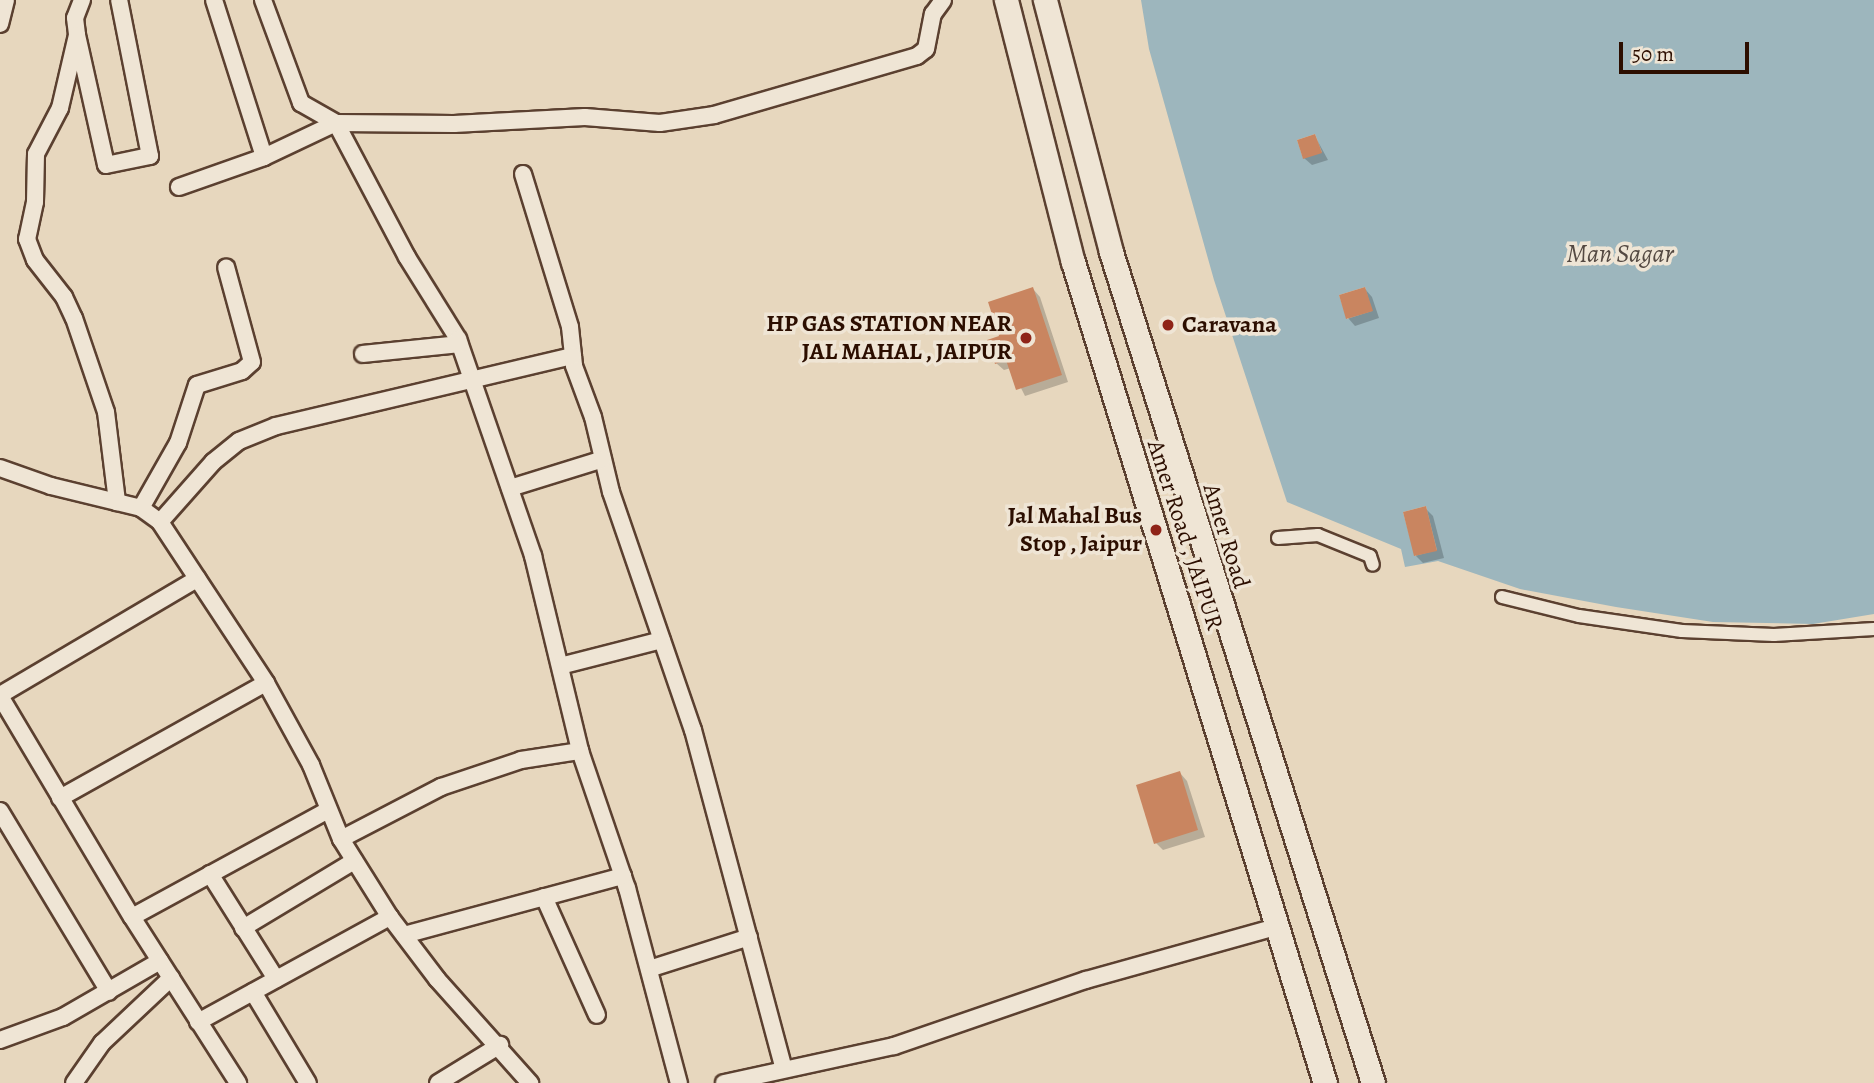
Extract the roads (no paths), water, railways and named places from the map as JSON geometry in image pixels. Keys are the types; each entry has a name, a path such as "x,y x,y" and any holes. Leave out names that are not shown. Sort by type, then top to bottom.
{"main road":[{"name":"Amer Road , JAIPUR","path":"1006,0 1046,169 1325,1083"},
{"name":"Amer Road","path":"1045,0 1090,183 1373,1083"},
{"path":"1123,427 1162,415"}],"street":[{"path":"0,24 6,0"},
{"path":"82,0 75,18 77,35 106,165 150,156 119,0"},
{"path":"214,0 264,157"},
{"path":"263,0 301,103 335,123 407,257 459,344 510,488 560,666 580,751 623,876 679,1083"},
{"path":"179,187 264,157 335,123 454,124 585,117 660,124 715,115 917,57 926,49 933,14 943,0"},
{"path":"77,35 60,108 36,155 35,202 27,239 35,260 64,297 74,318 106,412 117,502"},
{"path":"523,174 570,327 573,356 603,459 693,730 783,1067"},
{"path":"141,508 178,443 197,384 243,371 253,362 226,267"},
{"path":"363,354 459,344"},
{"path":"160,523 213,462 239,441 276,426 473,382 573,356"},
{"path":"510,488 603,459"},
{"path":"0,468 141,508 160,523 266,682 311,765 341,839 390,917 437,979 500,1045 530,1083"},
{"path":"1278,538 1318,535 1370,556 1373,565"},
{"path":"197,579 0,695 131,917 238,1083"},
{"path":"1502,597 1579,616 1682,631 1774,635 1874,629"},
{"path":"560,666 662,640"},
{"path":"60,797 266,682"},
{"path":"341,839 441,787 521,760 580,751"},
{"path":"131,917 328,810"},
{"path":"0,811 108,992"},
{"path":"243,928 354,861"},
{"path":"210,874 276,979"},
{"path":"404,935 623,876"},
{"path":"544,897 597,1015"},
{"path":"198,1022 390,917"},
{"path":"724,1083 783,1067 894,1046 1086,979 1276,927"},
{"path":"649,969 749,937"},
{"path":"0,1040 63,1017 160,961"},
{"path":"74,1083 102,1043 171,978"},
{"path":"253,992 308,1083"},
{"path":"438,1083 500,1045"}],"water":[{"name":"Man Sagar","path":"1141,0 1874,0 1874,614 1813,624 1713,622 1520,589 1438,561 1405,567 1401,549 1287,502 1214,280 1149,49","holes":["1315,134 1322,152 1303,158 1297,140","1365,287 1372,311 1347,319 1339,295","1426,506 1437,550 1415,556 1403,512"]}],"place":[{"name":"Caravana","path":"1168,325"},
{"name":"HP GAS STATION NEAR JAL MAHAL , JAIPUR","path":"1026,338"},
{"name":"Jal Mahal Bus Stop , Jaipur","path":"1156,530"}]}
